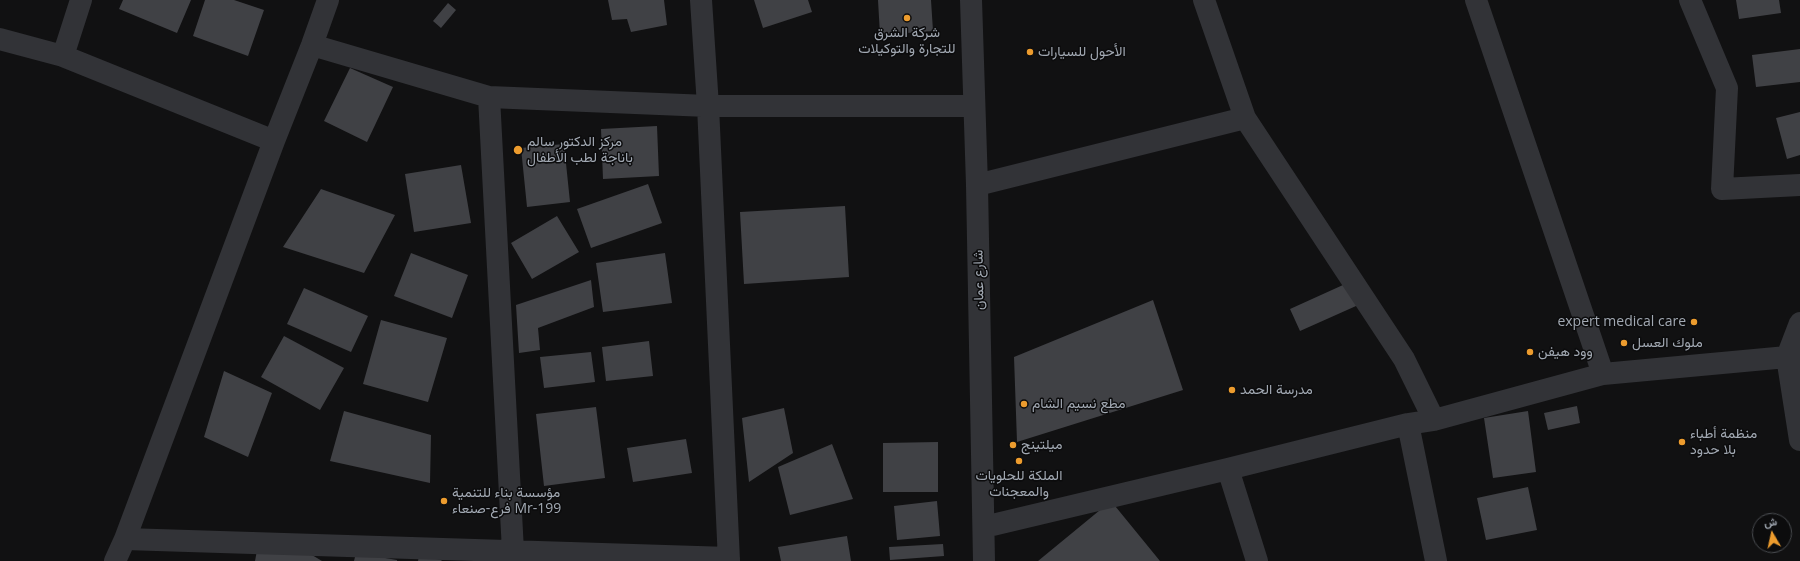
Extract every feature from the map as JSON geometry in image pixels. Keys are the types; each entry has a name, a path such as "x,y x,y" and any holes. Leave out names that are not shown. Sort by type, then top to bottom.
{"street":[{"path":"64,56 81,0"},
{"path":"115,561 125,539 328,0"},
{"path":"125,539 729,559 708,106 701,0"},
{"name":"شارع عمان","path":"971,0 977,185 984,561"},
{"path":"1204,0 1245,118 1404,359 1434,420"},
{"path":"1476,0 1603,374"},
{"path":"1690,0 1727,88 1722,189 1800,185"},
{"path":"0,39 64,56 274,141"},
{"path":"312,45 489,97 708,106 974,106"},
{"path":"489,97 513,551"},
{"path":"977,185 1245,118"},
{"path":"1800,324 1794,357 1800,440"},
{"path":"984,527 1228,469 1408,424 1434,420 1603,374 1794,357"},
{"path":"1408,424 1436,561"},
{"path":"1228,469 1257,561"}],"building":[{"path":"123,0 191,0 177,33 119,9"},
{"path":"205,0 234,0 264,10 248,56 193,36"},
{"path":"608,0 664,0 667,25 631,32 627,19 612,20"},
{"path":"754,0 808,0 812,12 763,28"},
{"path":"878,0 931,0 933,31 880,35"},
{"path":"1736,0 1779,0 1781,13 1739,19"},
{"path":"448,3 456,10 441,28 433,21"},
{"path":"1800,49 1800,82 1756,87 1752,55"},
{"path":"350,68 393,87 367,142 324,121"},
{"path":"1800,112 1800,155 1787,159 1776,118"},
{"path":"657,126 659,176 603,179 601,129"},
{"path":"564,144 570,202 527,207 521,148"},
{"path":"461,165 471,223 414,232 405,174"},
{"path":"648,184 662,223 591,248 577,209"},
{"path":"321,189 395,215 364,273 283,247"},
{"path":"845,206 849,277 744,284 740,212"},
{"path":"557,216 579,252 532,279 511,243"},
{"path":"411,253 468,275 452,318 394,296"},
{"path":"665,253 672,303 603,312 596,263"},
{"path":"591,280 594,307 538,328 540,350 519,353 516,305"},
{"path":"1354,280 1365,302 1300,331 1290,309"},
{"path":"304,288 368,316 351,352 287,324"},
{"path":"1153,300 1183,390 1017,442 1014,357"},
{"path":"381,320 447,338 428,402 363,384"},
{"path":"284,336 344,368 320,410 261,377"},
{"path":"649,341 653,376 606,381 602,347"},
{"path":"591,352 595,382 544,388 540,357"},
{"path":"224,371 272,393 248,457 204,437"},
{"path":"1577,406 1580,423 1548,430 1544,413"},
{"path":"596,407 605,478 544,486 536,414"},
{"path":"784,408 793,453 749,482 742,418"},
{"path":"344,411 431,435 430,483 330,461"},
{"path":"1528,411 1536,472 1493,478 1484,418"},
{"path":"686,439 692,473 633,482 627,448"},
{"path":"938,442 938,492 883,492 883,443"},
{"path":"832,444 853,499 790,515 778,467"},
{"path":"1528,487 1537,530 1486,540 1477,498"},
{"path":"937,501 940,536 897,540 894,506"},
{"path":"1111,501 1160,561 1038,561"},
{"path":"847,536 851,561 781,561 778,547"},
{"path":"943,544 944,556 890,560 889,547"},
{"path":"258,545 312,555 322,561 255,561"},
{"path":"356,553 397,560 397,561 354,561"},
{"path":"419,556 442,560 418,561"}],"place":[{"name":"شركة الشرق للتجارة والتوكيلات","path":"907,18"},
{"name":"الأحول للسيارات","path":"1030,52"},
{"name":"مركز الدكتور سالم باناجة لطب الأطفال","path":"518,150"},
{"name":"expert medical care","path":"1694,322"},
{"name":"ملوك العسل","path":"1624,343"},
{"name":"وود هيفن","path":"1530,352"},
{"name":"مدرسة الحمد","path":"1232,390"},
{"name":"مطع نسيم الشام","path":"1024,404"},
{"name":"منظمة أطباء بلا حدود","path":"1682,442"},
{"name":"ميلتينج","path":"1013,445"},
{"name":"الملكة للحلويات والمعجنات","path":"1019,461"},
{"name":"مؤسسة بناء للتنمية فرع-صنعاء Mr-199","path":"444,501"}]}
